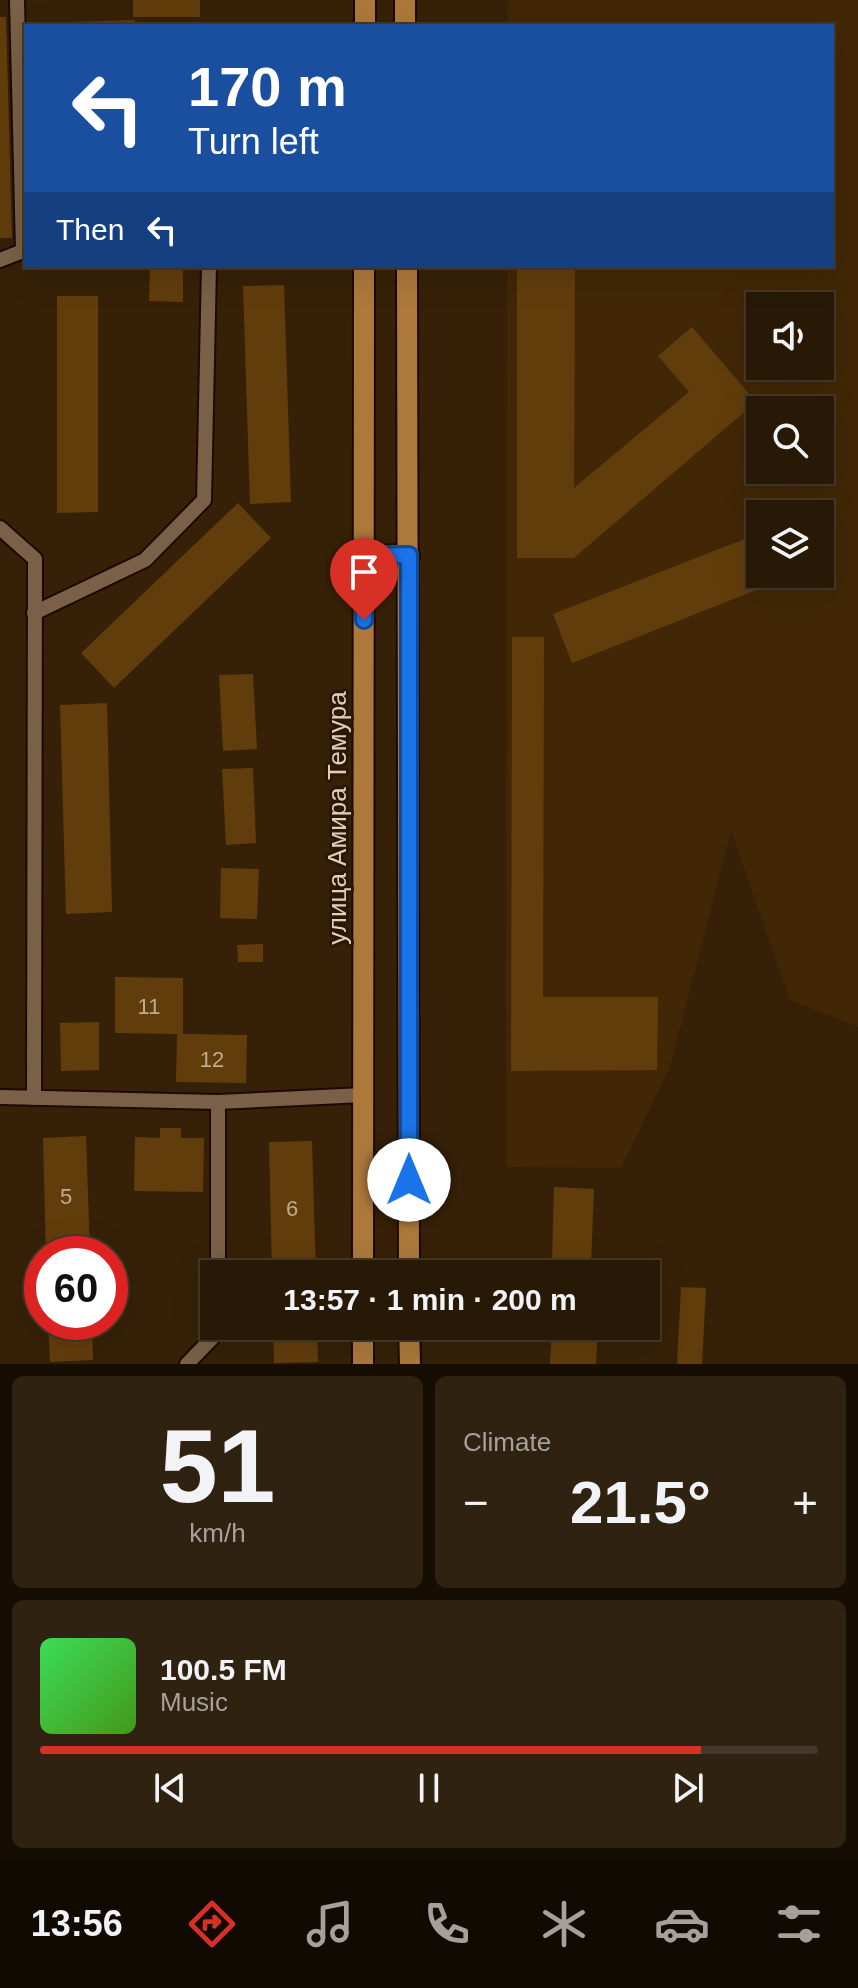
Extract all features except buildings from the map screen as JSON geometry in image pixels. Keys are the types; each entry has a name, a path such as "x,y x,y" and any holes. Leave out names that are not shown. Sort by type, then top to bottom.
{"main road":[{"path":"365,0 365,24"},
{"path":"405,0 405,24"},
{"name":"улица Амира Темура","path":"363,1260 364,268"},
{"path":"407,268 409,1260"},
{"path":"364,556 409,555"},
{"path":"363,1340 363,1364"},
{"path":"409,1340 410,1364"}],"lane":[{"path":"0,275 0,260 24,251 17,0"},
{"path":"34,613 145,560 204,500 209,268"},
{"path":"0,528 35,559 34,1098"},
{"path":"0,1097 218,1102 363,1095"},
{"path":"218,1102 218,1260"},
{"path":"187,1364 210,1340"}],"shaded area":[{"path":"508,0 858,0 858,1027 790,1000 731,831 670,1067 621,1168 506,1167 507,268 834,268 834,24 507,24"}],"route":[{"path":"364,620 364,556 409,555 409,1180"}]}
